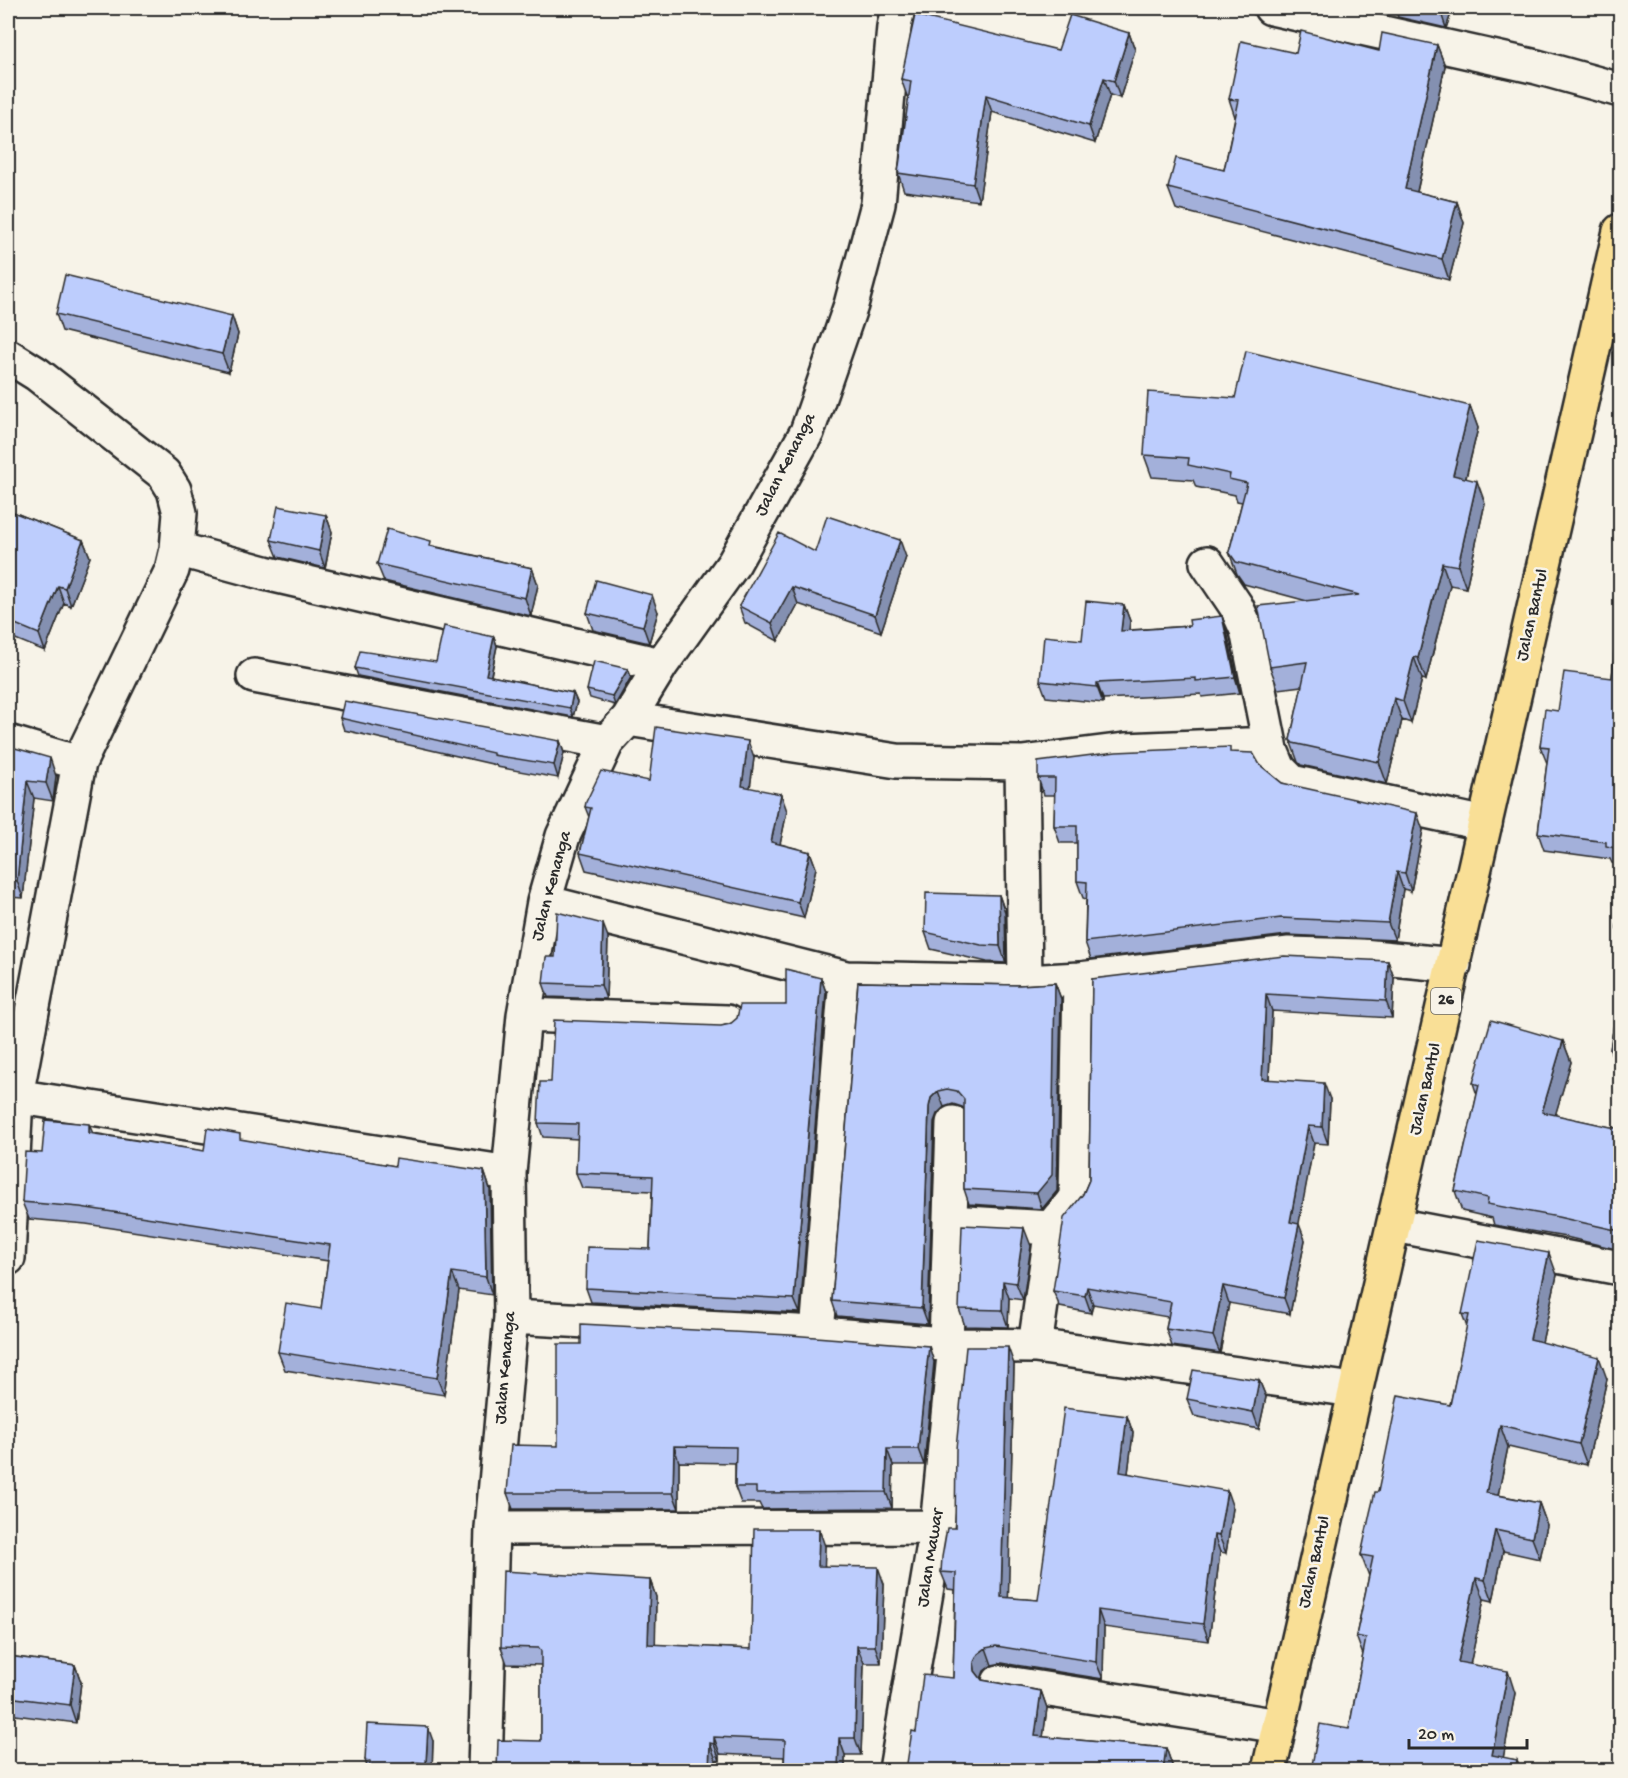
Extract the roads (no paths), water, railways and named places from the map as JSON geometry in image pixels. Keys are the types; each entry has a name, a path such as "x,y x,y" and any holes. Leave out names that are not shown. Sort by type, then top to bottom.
{"main road":[{"name":"Jalan Bantul","path":"1269,1770 1620,231"}],"street":[{"name":"Jalan Kenanga","path":"485,1770 492,1528 511,1317 509,1173 524,1015 544,902 563,836 617,730 734,562 807,432 851,305 878,204 894,27 898,8"},
{"path":"1271,8 1537,67 1616,89"},
{"path":"8,356 37,374 164,474 174,490 180,513 177,549 172,570 79,763 12,1096 8,1258"},
{"path":"177,549 265,573 661,665"},
{"path":"1207,563 1236,606 1247,630 1270,744 1279,769 1292,782 1485,824"},
{"path":"254,676 617,730 897,761 1022,763 1125,750 1270,744"},
{"path":"8,742 79,763"},
{"path":"1022,763 1025,982"},
{"path":"544,902 846,978 1025,982 1080,979 1289,954 1362,956 1454,965"},
{"path":"817,1333 846,978"},
{"path":"1035,1346 1052,1228 1059,1216 1071,1208 1076,1196 1080,979"},
{"path":"524,1015 727,1023"},
{"path":"12,1096 509,1173"},
{"name":"Jalan Mawar","path":"896,1770 937,1527 950,1344 953,1123"},
{"path":"950,1222 1052,1228"},
{"path":"1395,1225 1620,1268"},
{"path":"511,1317 817,1333 950,1344 1035,1346 1354,1390"},
{"path":"492,1528 937,1527"},
{"path":"999,1682 1279,1726"}]}
